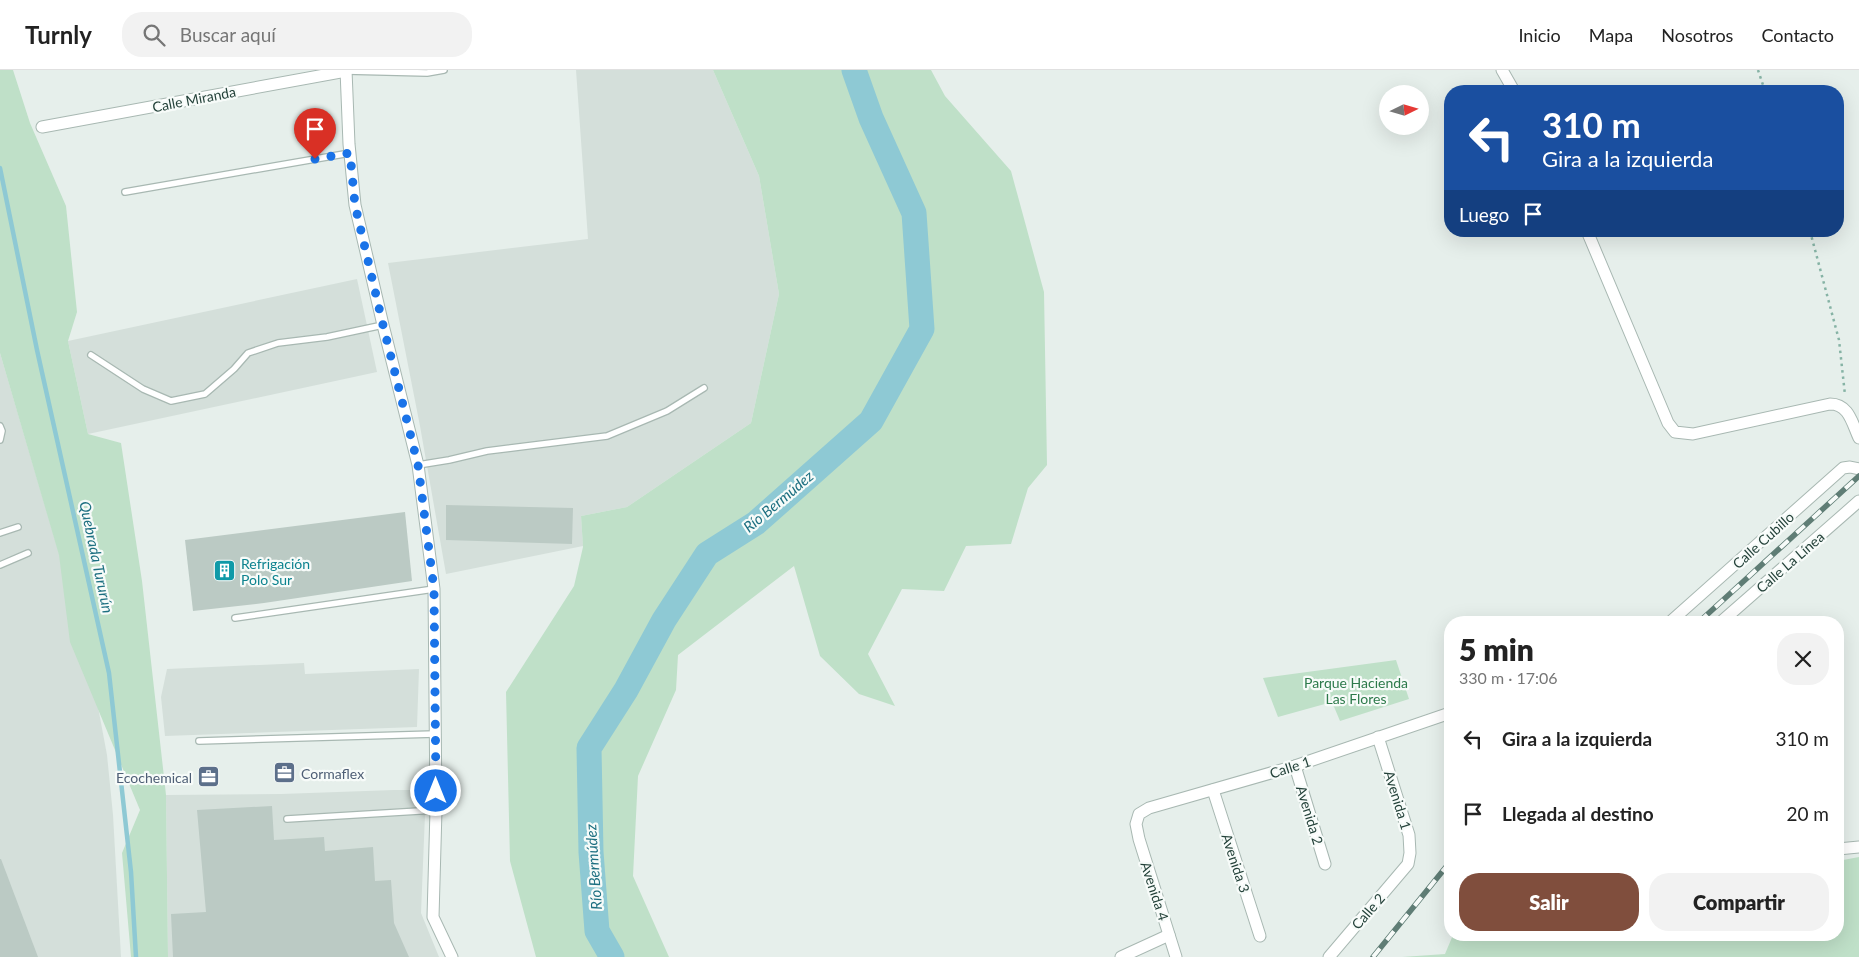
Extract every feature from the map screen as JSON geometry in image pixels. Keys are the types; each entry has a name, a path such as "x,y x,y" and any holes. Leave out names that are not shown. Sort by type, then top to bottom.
{"street":[{"name":"Calle Miranda","path":"42,127 346,70"},
{"path":"346,70 350,153 355,205 418,465 434,589 436,810 432,917 452,957"},
{"path":"1502,70 1511,85"},
{"path":"1590,237 1668,423 1675,432 1692,434 1830,404 1842,406 1848,414 1859,438"},
{"name":"Calle Cubillo","path":"1677,616 1843,468 1859,469"},
{"name":"Calle La Línea","path":"1728,616 1859,501"},
{"name":"Calle 1","path":"1136,824 1139,814 1149,808 1295,766 1444,716"},
{"name":"Avenida 1","path":"1378,737 1409,835 1410,853 1408,864"},
{"name":"Avenida 2","path":"1295,766 1325,864"},
{"name":"Avenida 3","path":"1213,790 1260,936"},
{"name":"Avenida 4","path":"1136,824 1176,957"},
{"path":"1844,848 1859,846"},
{"name":"Calle 2","path":"1328,957 1408,864"},
{"path":"1121,957 1169,935"}],"lane":[{"path":"346,70 427,73 444,70"},
{"path":"125,192 350,153"},
{"path":"92,355 142,389 171,401 204,394 234,369 248,353 278,342 326,337 383,325"},
{"path":"418,465 487,451 607,436 668,411 704,388"},
{"path":"0,426 2,431 0,440"},
{"path":"0,533 18,527"},
{"path":"0,565 28,553"},
{"path":"235,618 434,589"},
{"path":"199,741 435,734"},
{"path":"287,818 436,810"}],"path":[{"path":"1758,70 1763,85"},
{"path":"1812,237 1839,340 1845,394 1842,406"}],"shaded area":[{"path":"576,70 713,70 759,176 779,294 751,423 627,507 581,516 583,546 446,574 420,426 388,263 588,239"},
{"path":"357,279 377,372 88,434 68,341"},
{"path":"0,353 87,648 107,755 113,815 121,957 0,957"},
{"path":"304,663 305,674 419,669 417,727 165,736 161,697 167,669"},
{"path":"426,790 421,913 439,957 168,957 166,795 281,794"}],"green space":[{"path":"0,70 13,70 30,123 66,206 77,312 68,341 88,434 121,443 142,581 166,795 168,957 131,957 122,853 140,810 70,642 59,555 0,353"},
{"path":"713,70 931,70 945,96 1011,171 1044,292 1047,465 1028,488 1011,544 966,546 944,591 902,589 868,654 895,706 859,694 820,656 794,566 678,655 676,690 638,776 633,876 669,957 536,957 510,861 506,692 574,586 583,547 581,516 627,507 751,423 779,294 759,176"},
{"name":"Parque Hacienda Las Flores","path":"1396,660 1409,699 1340,721 1332,702 1278,717 1263,678"},
{"path":"1859,857 1859,957 1402,957 1445,954 1450,941 1844,941 1844,860"}],"building":[{"path":"446,505 573,508 572,544 446,540"},
{"path":"405,512 412,581 264,603 193,611 185,540"},
{"path":"272,806 274,840 324,837 325,851 373,847 375,881 391,880 394,923 409,957 173,957 171,914 206,912 197,810"},
{"path":"1,859 38,957 0,957"}],"waterway":[{"name":"Río Bermúdez","path":"612,957 597,931 591,852 589,748 626,690 664,620 707,554 756,523 871,421 922,329 914,213 871,118 854,70"},
{"name":"Quebrada Tururún","path":"0,168 37,350 109,673 131,872 136,957"}],"railway":[{"path":"1706,616 1859,476"},
{"path":"1373,957 1444,869"}],"place":[{"name":"Refrigación Polo Sur","path":"225,571"},
{"name":"Cormaflex","path":"285,773"},
{"name":"Ecochemical","path":"208,777"}],"route":[{"path":"315,159 350,153 355,205 418,465 434,589 436,791"}]}
